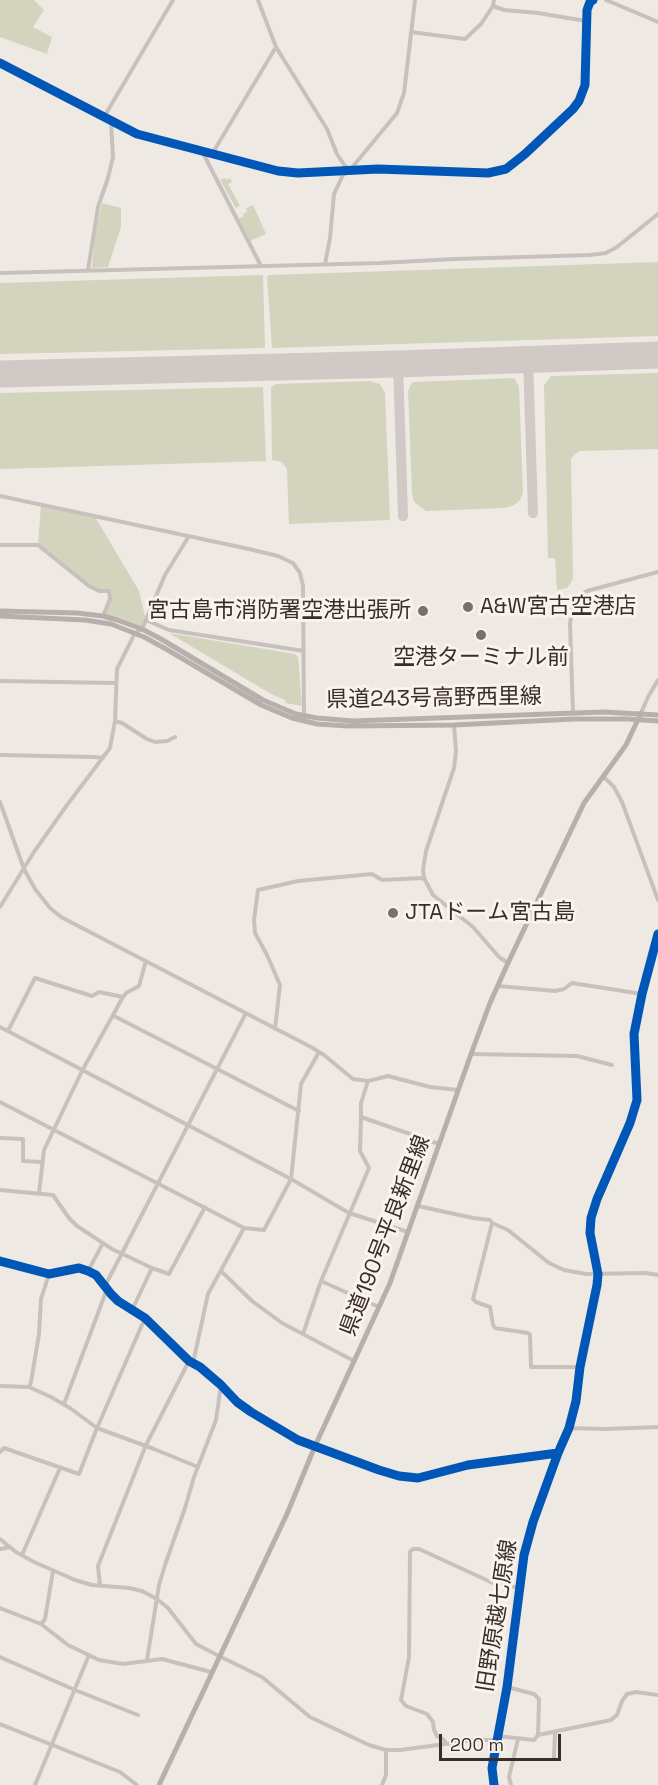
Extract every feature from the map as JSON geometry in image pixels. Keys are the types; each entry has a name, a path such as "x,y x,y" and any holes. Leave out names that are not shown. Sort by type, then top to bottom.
{"main road":[{"name":"県道243号高野西里線","path":"0,610 103,616 142,629 263,700 304,716 353,721 573,713 640,716"},
{"name":"県道243号高野西里線","path":"0,616 85,620 111,624 166,649 261,705 292,718 333,726 454,725 640,716"},
{"path":"640,716 658,715"},
{"path":"640,716 658,721"},
{"name":"県道190号平良新里線","path":"159,1785 287,1514 315,1446 390,1283 471,1054 508,963 580,810 591,791 626,745 640,716"}],"street":[{"path":"104,117 172,0"},
{"path":"258,0 276,48 327,129 337,154 350,170"},
{"path":"325,264 330,238 333,194 343,175 350,170 398,113 404,93 414,0"},
{"path":"411,32 465,39 481,24 493,6 494,0"},
{"path":"0,63 111,122 143,136 289,173 425,170 488,174 506,169 579,101 585,85 588,6 593,0"},
{"path":"606,0 658,22"},
{"path":"493,6 504,10 586,21"},
{"path":"212,154 276,48"},
{"path":"88,270 98,207 113,156 111,122"},
{"path":"203,152 261,266"},
{"path":"0,273 598,254 617,248 658,214"},
{"path":"0,496 278,556 293,563 300,573 303,586 304,716"},
{"path":"0,907 34,852 110,748 115,721 117,669 135,633 142,629 165,575 189,536"},
{"path":"0,545 38,545 89,586 99,591 109,591 110,599 103,616"},
{"path":"573,713 570,624 573,605 587,591 658,572"},
{"path":"146,620 169,630 304,651"},
{"path":"640,716 658,680"},
{"path":"0,681 115,683"},
{"path":"115,721 129,726 155,742 167,741 175,737"},
{"path":"454,725 456,751 454,768 426,851 424,878 433,895 473,927 499,957 508,963"},
{"path":"0,755 103,758"},
{"path":"603,776 614,788 622,802 658,900"},
{"path":"0,802 24,869 41,897 61,917 319,1052 353,1080 368,1081 388,1076 430,1087 459,1090"},
{"path":"275,1029 280,985 255,933 254,920 258,890 298,881 372,874 382,880 424,878"},
{"name":"旧野原越七原線","path":"494,1785 492,1768 507,1687 524,1554 533,1522 569,1428 576,1401 579,1367 598,1274 590,1233 591,1218 630,1123 637,1100 634,1034 658,934"},
{"path":"39,1193 44,1150 82,1071 123,997 139,986 146,961"},
{"path":"8,1031 35,978 92,996 99,992 123,997"},
{"path":"498,986 555,991 564,989 572,983 642,994"},
{"path":"64,1404 106,1288 246,1013"},
{"path":"114,1016 298,1111"},
{"path":"0,1027 291,1179 349,1213 408,1232"},
{"path":"0,1102 244,1228 264,1230 291,1179 301,1084 319,1052"},
{"path":"471,1054 577,1056 612,1065"},
{"path":"303,1334 321,1281 369,1168 360,1151 361,1103 368,1081"},
{"path":"361,1117 439,1144"},
{"path":"0,1138 23,1139 23,1161 42,1162"},
{"path":"0,1190 53,1195 77,1226 122,1254 169,1274 206,1207"},
{"path":"418,1206 490,1220 508,1230 555,1267 576,1273 658,1275"},
{"path":"492,1222 473,1299 490,1307 495,1328 530,1335 531,1367 579,1367"},
{"path":"100,1586 99,1566 146,1445 191,1362 208,1294 244,1228"},
{"path":"88,1270 103,1243"},
{"path":"0,1260 49,1274 79,1268 88,1270 96,1275 118,1301 145,1318 191,1362 251,1412 297,1440 399,1476 418,1478 468,1465 558,1453"},
{"path":"132,1310 152,1268"},
{"path":"221,1271 252,1302 282,1323 354,1362"},
{"path":"29,1388 39,1334 41,1299 49,1274"},
{"path":"321,1281 379,1307"},
{"path":"0,1452 4,1448 80,1474 97,1428 145,1318"},
{"path":"147,1660 165,1565 216,1420 221,1385"},
{"path":"0,1386 29,1388 64,1404 81,1414 97,1428 198,1467"},
{"path":"569,1428 658,1427"},
{"path":"22,1555 60,1468"},
{"path":"0,1539 22,1555 75,1580 100,1586 142,1591 157,1599 168,1608 196,1644 262,1677 300,1710 321,1724 386,1750 497,1738 534,1740 538,1736 615,1718 627,1694 636,1692 658,1695"},
{"path":"0,1549 10,1547"},
{"path":"446,1744 437,1736 433,1722 427,1714 406,1706 401,1700 409,1657 410,1552 413,1549 419,1549 493,1583 520,1588"},
{"path":"42,1624 45,1619 53,1571"},
{"path":"0,1608 42,1624 68,1645 99,1660 123,1664 162,1659 211,1672"},
{"path":"35,1785 89,1655"},
{"path":"0,1657 138,1715"},
{"path":"507,1687 534,1694 539,1699 538,1736"},
{"path":"0,1724 120,1772 137,1785"},
{"path":"554,1758 555,1732"},
{"path":"511,1785 509,1777 512,1757 518,1739"},
{"path":"382,1785 386,1775 386,1750"}],"green space":[{"path":"0,0 34,0 44,10 33,27 52,37 47,54 0,37"},
{"path":"225,178 227,180 230,178 232,182 228,184 240,206 236,208 220,180"},
{"path":"102,203 121,208 121,227 108,267 92,268 95,233"},
{"path":"253,205 266,234 250,241 239,218 247,212 246,208"},
{"path":"658,262 658,336 272,348 267,277 269,275"},
{"path":"263,275 265,348 0,354 0,283"},
{"path":"658,373 658,449 580,451 571,459 573,579 567,588 557,590 555,558 548,558 544,385 551,376"},
{"path":"514,378 519,386 523,493 520,500 505,508 426,511 414,502 412,493 408,392 410,386 413,382"},
{"path":"369,381 380,384 385,393 390,520 289,524 287,469 282,462 272,460 271,387 276,384"},
{"path":"263,387 266,461 0,469 0,393"},
{"path":"41,505 94,515 139,591 146,620 142,629 103,616 110,599 109,591 99,591 89,586 38,545"},
{"path":"169,633 295,654 298,657 302,706 286,703 285,700 271,694"}],"taxiway":[{"path":"528,359 533,513"},
{"path":"398,364 403,516"}],"runway":[{"path":"0,374 658,355"}],"cycle path":[{"path":"0,63 137,134 278,171 298,173 378,169 488,173 506,169 525,154 579,101 585,85 587,10 593,0"},
{"path":"494,1785 492,1768 507,1687 524,1555 533,1522 569,1428 576,1401 580,1367 598,1274 590,1233 591,1218 630,1123 637,1100 634,1034 658,934"},
{"path":"0,1261 49,1274 79,1268 96,1275 118,1301 145,1318 189,1361 200,1367 251,1412 298,1440 379,1470 399,1476 418,1478 468,1465 558,1453"}],"place":[{"name":"A&W宮古空港店","path":"468,607"},
{"name":"宮古島市消防署空港出張所","path":"423,611"},
{"name":"空港ターミナル前","path":"481,635"},
{"name":"JTAドーム宮古島","path":"393,913"}]}
